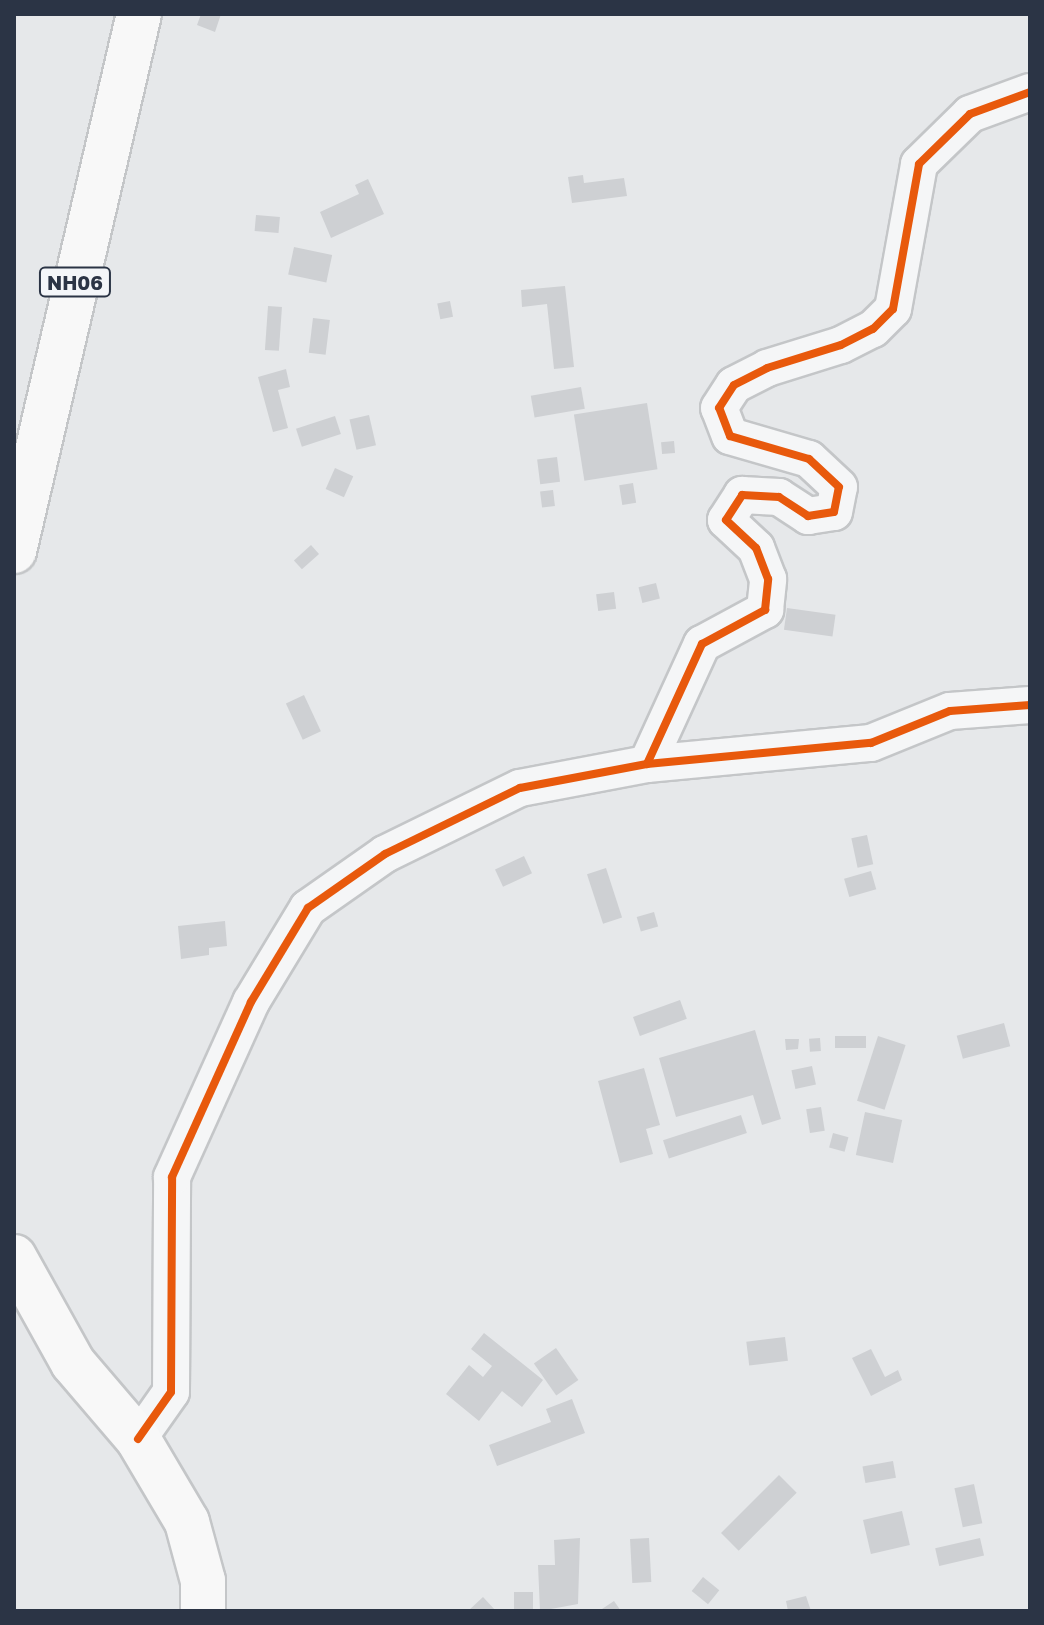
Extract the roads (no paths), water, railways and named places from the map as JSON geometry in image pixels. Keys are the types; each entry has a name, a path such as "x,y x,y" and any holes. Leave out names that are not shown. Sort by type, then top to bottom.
{"main road":[{"name":"NH06","path":"14,551 139,14"},
{"path":"14,1257 73,1363 138,1439 187,1522 203,1581 203,1611"}],"street":[{"path":"647,764 702,644 765,610 768,579 756,548 726,520 742,495 779,497 808,516 834,512 839,487 809,459 730,436 719,408 734,385 767,368 841,345 873,329 893,309 919,164 970,114 1030,92"},
{"path":"138,1439 171,1392 172,1177 251,1002 308,908 385,854 520,788 647,764 871,743 950,711 1030,705"}]}
